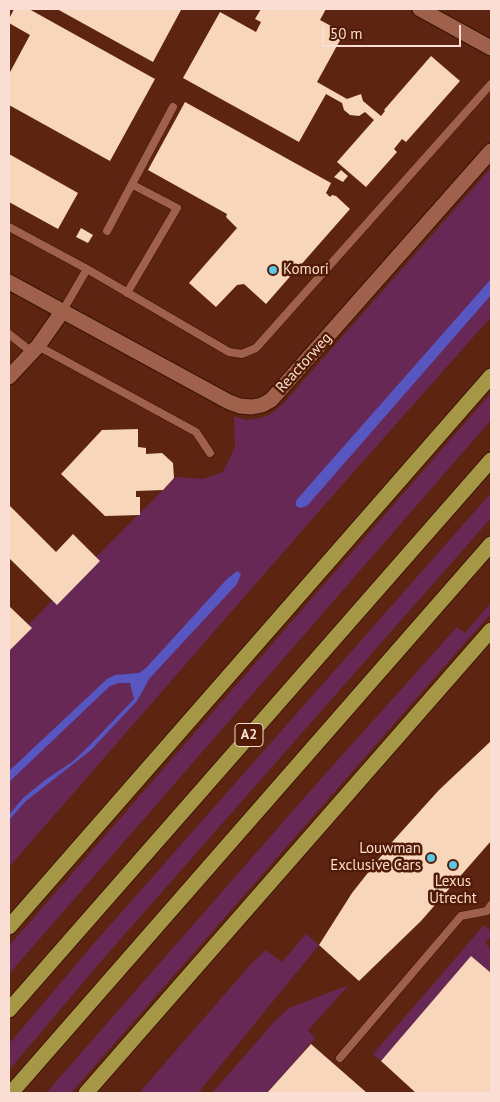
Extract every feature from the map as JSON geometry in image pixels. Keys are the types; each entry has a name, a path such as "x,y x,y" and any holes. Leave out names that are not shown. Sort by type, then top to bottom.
{"highway":[{"path":"9,927 491,376"},
{"name":"A2","path":"9,1010 491,460"},
{"path":"11,1093 491,544"},
{"path":"86,1093 491,630"}],"street":[{"path":"420,9 491,48"},
{"name":"Reactorweg","path":"9,282 229,402 246,407 262,405 271,400 491,151"},
{"path":"9,377 36,350 62,312"}],"lane":[{"path":"9,226 229,352 242,354 256,348 491,84"},
{"path":"107,231 173,107"},
{"path":"127,293 177,208 133,185"},
{"path":"62,312 87,269"},
{"path":"9,334 36,350 196,432 210,453"},
{"path":"340,1058 462,916 490,911"}],"shaded area":[{"path":"491,168 491,317 9,867 9,644 176,477 203,479 223,472 235,447 234,416 246,420 257,419 269,415 282,405"},
{"path":"491,279 491,295 307,506 300,508 296,506 296,501 300,496"},
{"path":"491,393 491,420 9,974 9,946"},
{"path":"491,493 491,518 103,959 9,1070 9,1044 90,948"},
{"path":"237,571 241,574 237,584 149,679 137,701 91,750 26,801 9,820 9,815 23,798 72,762 134,699 130,683 119,683 110,686 9,782 9,771 107,679 115,675 139,673 146,668 227,579"},
{"path":"491,603 491,613 71,1093 46,1093 311,790 457,627 465,633"},
{"path":"484,925 491,931 491,936 485,943 491,949 491,973 471,956 381,1061 373,1054"},
{"path":"306,934 319,945 198,1093 139,1093 251,964 266,950 282,962"},
{"path":"349,985 308,1030 315,1038 267,1093 212,1093 274,1022 289,1008"}],"building":[{"path":"14,9 29,9 155,79 110,161 9,105 9,74 30,35 9,23"},
{"path":"57,9 179,9 181,10 153,62"},
{"path":"261,9 326,9 320,20 344,33 317,82 347,99 361,94 363,101 381,116 384,110 431,56 460,81 406,142 402,139 394,149 397,152 366,187 337,162 374,120 365,112 359,116 350,115 344,110 342,103 326,94 299,142 183,78 220,12 256,32 261,22 255,19"},
{"path":"185,102 331,183 326,193 330,197 332,195 336,196 350,209 299,267 295,264 292,267 295,270 294,272 266,304 244,284 237,285 216,307 189,283 237,228 226,217 227,214 148,170"},
{"path":"9,154 78,193 58,229 9,202"},
{"path":"341,170 348,176 343,182 334,177"},
{"path":"81,228 93,235 88,243 76,237"},
{"path":"138,429 138,447 146,448 146,454 162,453 173,463 174,478 163,490 136,491 136,497 140,497 140,515 105,516 61,474 102,430"},
{"path":"9,505 56,552 73,534 100,561 57,605 9,558"},
{"path":"9,606 32,628 9,651"},
{"path":"491,741 491,841 421,921 359,981 319,945 352,893 393,841 439,790"},
{"path":"471,956 491,973 491,1093 416,1093 381,1061"},
{"path":"311,1044 367,1093 267,1093"}],"place":[{"name":"Komori","path":"273,270"},
{"name":"Louwman Exclusive Cars","path":"431,858"},
{"name":"Lexus Utrecht","path":"453,865"}]}
